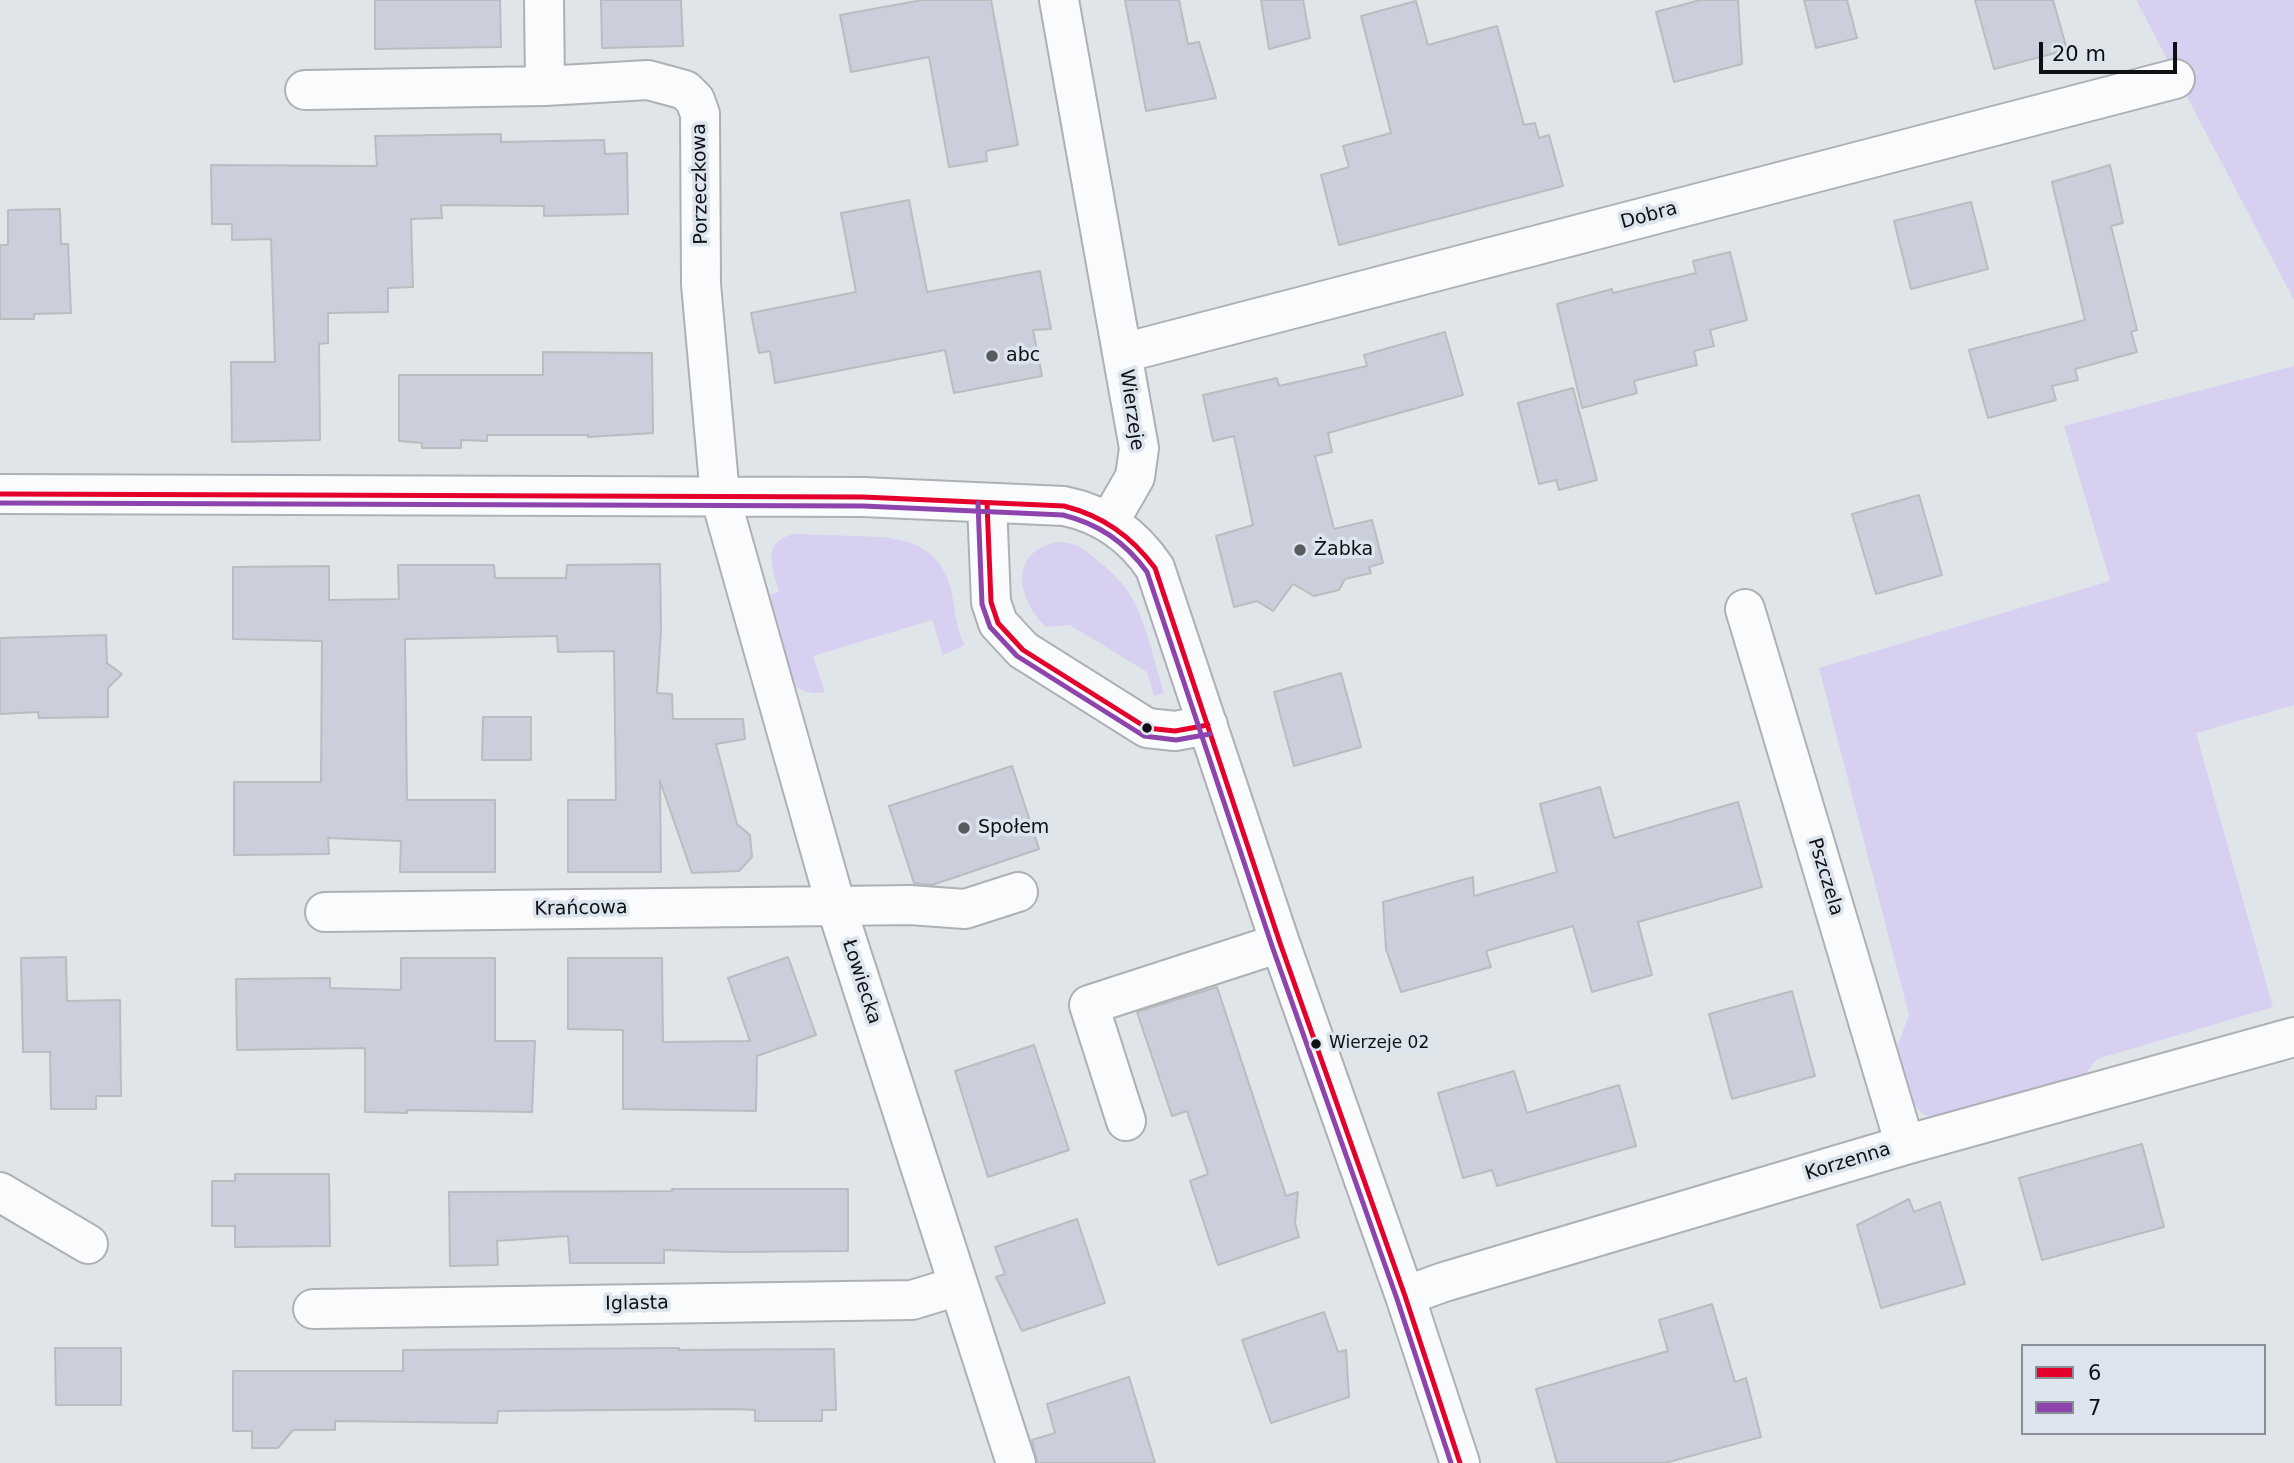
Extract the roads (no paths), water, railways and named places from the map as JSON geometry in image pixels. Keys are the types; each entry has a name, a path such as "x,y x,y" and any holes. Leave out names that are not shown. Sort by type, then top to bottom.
{"street":[{"path":"544,0 545,86"},
{"name":"Wierzeje","path":"1059,0 1136,425 1136,477 1109,522"},
{"name":"Dobra","path":"1123,353 2175,79"},
{"name":"Porzeczkowa","path":"305,90 545,86 648,80 685,90 695,100 700,114 701,284 720,496"},
{"path":"0,494 863,498 1064,506 1109,522 1142,549 1155,568 1280,943 1405,1296 1460,1463"},
{"name":"Łowiecka","path":"720,496 836,905 1016,1463"},
{"path":"987,503 991,602 998,623 1023,650 1147,728 1175,731 1208,725"},
{"name":"Pszczela","path":"1745,609 1905,1145"},
{"name":"Krańcowa","path":"325,912 836,905 910,905 965,909 1018,892"},
{"path":"1126,1121 1089,1005 1280,943"},
{"name":"Korzenna","path":"1405,1296 1444,1282 1905,1145 2294,1037"},
{"path":"0,1192 88,1244"},
{"name":"Iglasta","path":"313,1309 900,1300 924,1297 958,1286"}],"place":[{"name":"abc","path":"992,356"},
{"name":"Żabka","path":"1300,550"},
{"name":"Społem","path":"964,828"},
{"name":"Wierzeje 02","path":"1316,1044"}]}
